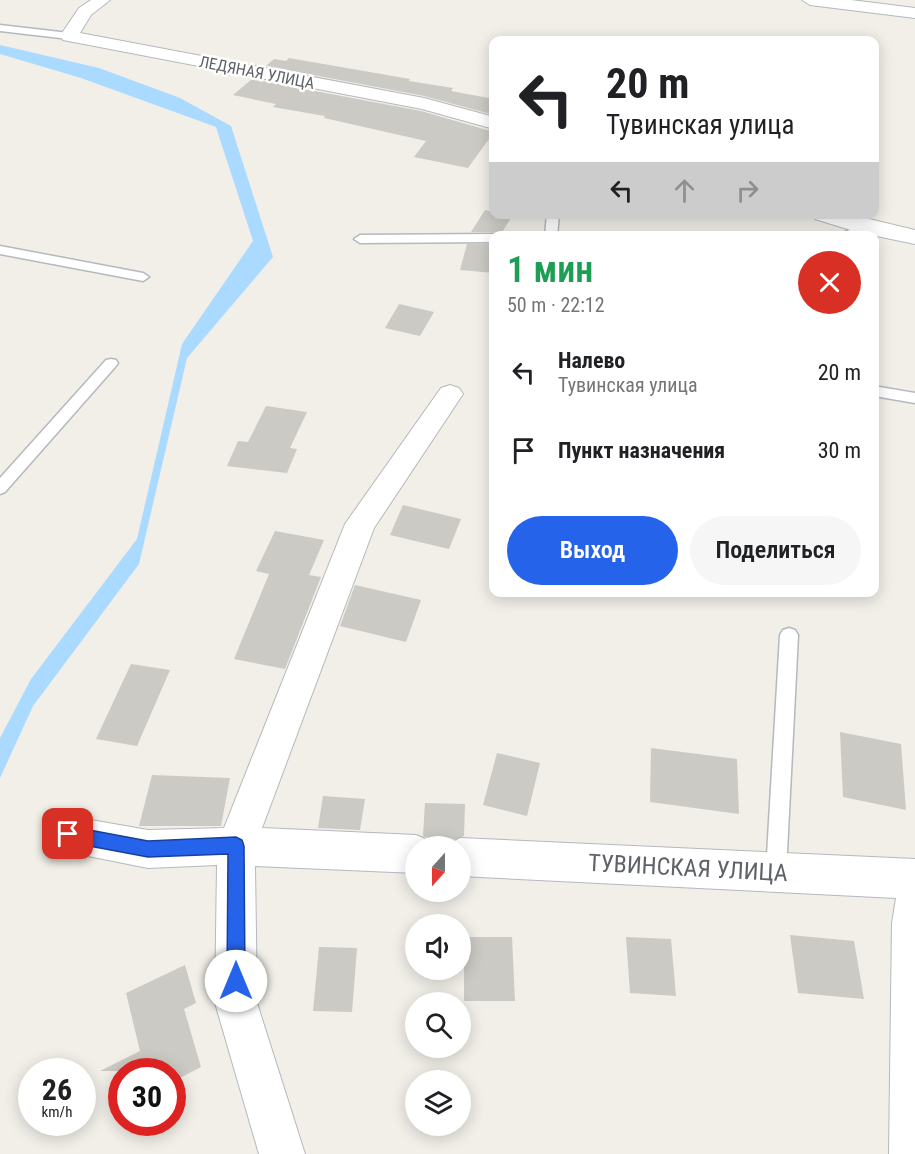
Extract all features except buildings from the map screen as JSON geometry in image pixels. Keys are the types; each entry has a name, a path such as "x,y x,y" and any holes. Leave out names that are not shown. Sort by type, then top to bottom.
{"street":[{"path":"69,36 85,12 102,0"},
{"path":"810,0 915,13"},
{"name":"ЛЕДЯНАЯ УЛИЦА","path":"69,36 424,104 489,122"},
{"path":"839,219 865,227 915,237"},
{"path":"282,1154 236,1003 236,846 360,524 450,394"},
{"path":"68,834 148,849 236,846 405,854"},
{"name":"ТУВИНСКАЯ УЛИЦА","path":"471,857 915,879"},
{"path":"912,1154 912,923 915,900"}],"lane":[{"path":"0,28 69,36"},
{"path":"855,231 865,227"},
{"path":"360,239 489,238"},
{"path":"0,250 143,278"},
{"path":"0,488 111,363"},
{"path":"879,392 915,398"},
{"path":"776,872 789,635"}],"water":[{"path":"0,45 99,68 180,98 231,126 273,257 187,358 139,564 33,706 0,778 0,738 31,679 137,539 182,344 253,241 216,127 81,78 0,54"}],"route":[{"path":"68,834 148,849 236,846 236,981"}]}
